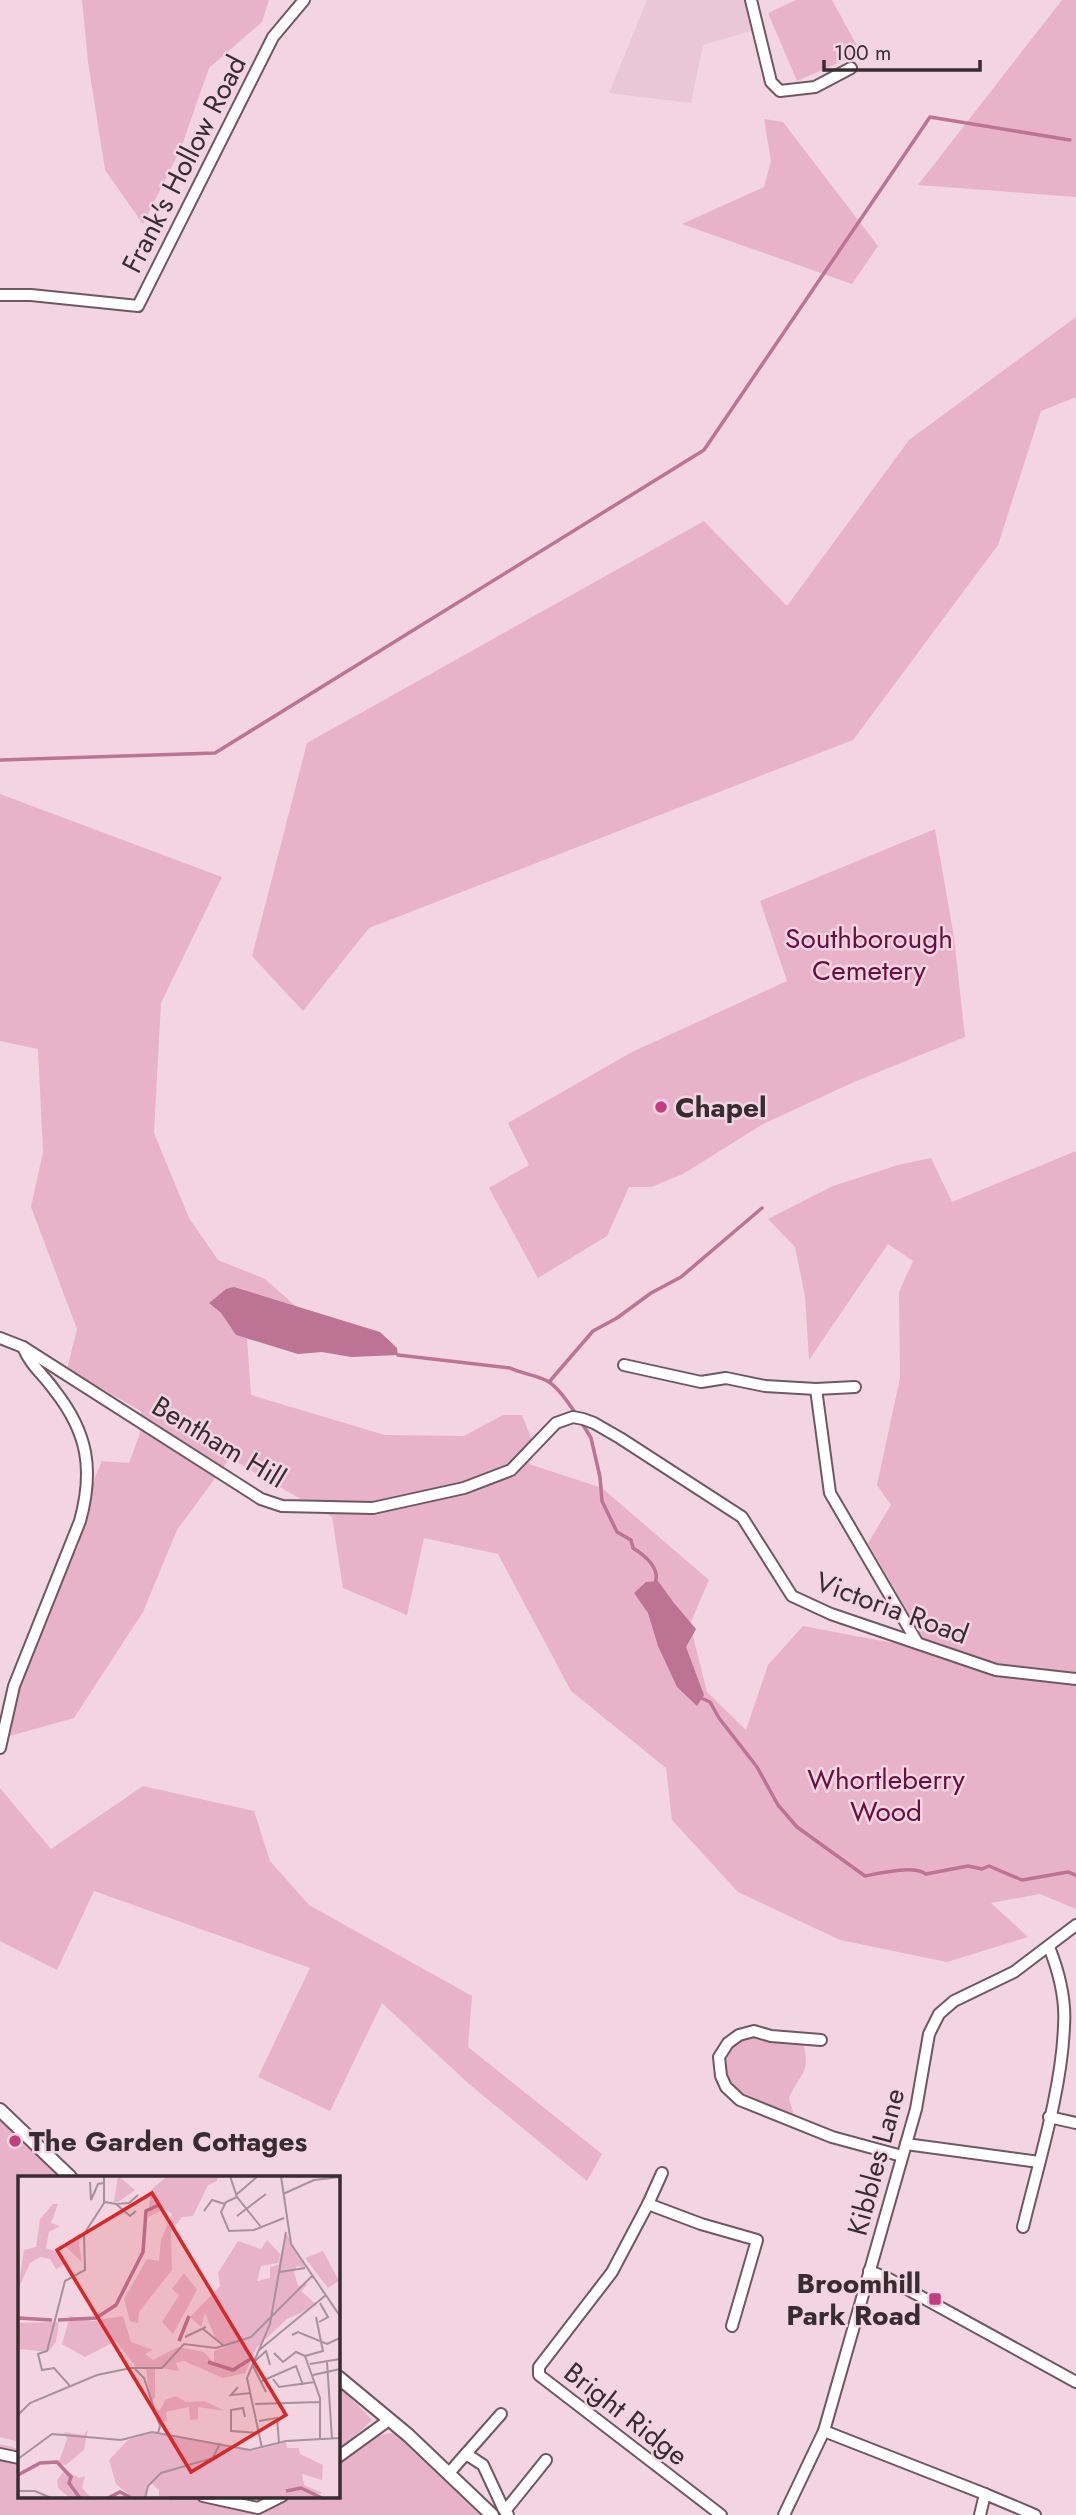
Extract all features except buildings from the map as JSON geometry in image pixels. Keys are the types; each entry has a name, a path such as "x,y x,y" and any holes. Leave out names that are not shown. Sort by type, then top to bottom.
{"street":[{"name":"Frank's Hollow Road","path":"0,295 31,295 138,306 273,37 304,0"},
{"path":"751,0 771,82 780,90 815,87 851,68"},
{"path":"0,1338 23,1347 29,1361 69,1410 84,1447 89,1477 80,1521 14,1686 0,1748"},
{"name":"Bentham Hill","path":"23,1347 261,1499 282,1506 373,1508 464,1488 511,1471 527,1457 549,1429 565,1419 579,1418 594,1423"},
{"path":"624,1365 701,1382 726,1378 765,1386 816,1389 855,1387"},
{"path":"816,1389 830,1493 917,1642"},
{"name":"Victoria Road","path":"594,1423 742,1517 792,1595 831,1614 996,1670 1076,1679"},
{"name":"Kibbles Lane","path":"784,2515 824,2431 916,2109 929,2034 939,2014 954,2000 1014,1972 1076,1925"},
{"path":"1023,2227 1061,2060 1065,2024 1061,1983 1049,1947"},
{"path":"821,2040 771,2036 754,2031 739,2035 728,2043 719,2057 721,2076 726,2087 740,2100 832,2137 902,2156"},
{"path":"0,2110 69,2176"},
{"path":"1049,2117 1076,2123"},
{"path":"906,2144 1038,2162"},
{"path":"662,2173 648,2204 701,2224 757,2240 732,2326"},
{"name":"Bright Ridge","path":"648,2204 612,2272 539,2367 539,2375 721,2515"},
{"path":"869,2272 887,2278 1076,2382"},
{"path":"340,2379 390,2420 492,2515"},
{"path":"449,2473 501,2414"},
{"path":"340,2456 390,2420"},
{"path":"824,2431 1035,2515"},
{"path":"0,2454 18,2458"},
{"path":"466,2454 483,2465 506,2513 546,2460"},
{"path":"980,2515 985,2494"},
{"path":"212,2498 258,2508 278,2498"}],"shaded area":[{"path":"647,0 744,0 754,30 703,45 691,103 609,93"},
{"path":"234,1287 380,1332 397,1348 398,1355 351,1357 322,1352 298,1354 236,1335 221,1313 209,1303 226,1289"},
{"path":"658,1581 696,1629 686,1647 704,1695 697,1706 677,1687 658,1646 648,1613 634,1593 646,1582"}],"green space":[{"path":"82,0 269,0 262,22 209,68 181,148 143,224 105,170 88,62"},
{"path":"796,0 832,0 861,53 797,81 768,13"},
{"path":"1062,0 1076,0 1076,197 918,185"},
{"path":"764,119 783,122 878,246 852,284 682,224 764,187 771,161"},
{"path":"1076,317 1076,397 1041,411 998,545 853,740 369,928 303,1011 252,956 307,743 704,521 787,606 909,440"},
{"name":"Whortleberry Wood","path":"0,794 222,877 161,1003 154,1133 189,1218 218,1260 265,1279 299,1309 226,1289 209,1303 221,1313 236,1335 247,1339 251,1395 385,1435 464,1436 503,1415 522,1415 535,1448 529,1464 602,1488 709,1580 690,1624 707,1692 746,1730 768,1665 803,1626 930,1650 868,1543 891,1505 877,1485 900,1378 899,1292 913,1261 888,1244 809,1360 805,1296 795,1247 768,1219 833,1186 898,1165 931,1158 952,1202 1076,1151 1076,1909 1040,1894 991,1903 1028,1937 947,1962 840,1940 738,1892 672,1820 666,1768 571,1691 498,1554 424,1538 407,1615 343,1588 332,1517 230,1458 177,1530 143,1612 74,1718 6,1737 40,1614 78,1547 95,1477 102,1461 129,1463 140,1433 141,1411 67,1369 77,1329 31,1207 43,1152 38,1049 0,1041"},
{"name":"Southborough Cemetery","path":"935,829 954,937 965,1037 854,1082 763,1124 683,1174 651,1187 629,1187 607,1236 538,1278 489,1188 529,1165 508,1123 632,1052 787,981 760,901"},
{"path":"143,1786 254,1811 270,1861 309,1905 472,1996 468,2047 602,2154 587,2181 469,2084 382,2003 330,2111 258,2077 310,1968 94,1891 57,1970 0,1941 0,1788 51,1849"},
{"path":"739,2035 802,2040 806,2059 804,2071 789,2098 796,2122 726,2087 719,2057"},
{"path":"0,2115 62,2176 18,2176 18,2442 0,2437"},
{"path":"340,2387 372,2420 340,2450"},
{"path":"391,2433 404,2437 480,2515 0,2515 0,2444 18,2449 18,2498 205,2498 258,2511 285,2498 340,2498 340,2461 376,2436"}],"waterway":[{"path":"0,760 215,753 704,450 930,117 1070,140"},
{"path":"549,1382 593,1331 681,1277 762,1208"},
{"path":"398,1355 510,1368 549,1382 576,1414"},
{"path":"580,1420 591,1438 600,1477 602,1501 617,1532 631,1540 633,1548 653,1566 655,1586"},
{"path":"699,1697 710,1702 757,1767 778,1805 797,1827 865,1876 905,1870 926,1874 968,1866 982,1869 989,1866 1022,1880 1068,1872 1076,1875"}],"place":[{"name":"Chapel","path":"661,1107"},
{"name":"The Garden Cottages","path":"15,2141"},
{"name":"Broomhill Park Road","path":"935,2299"}]}
